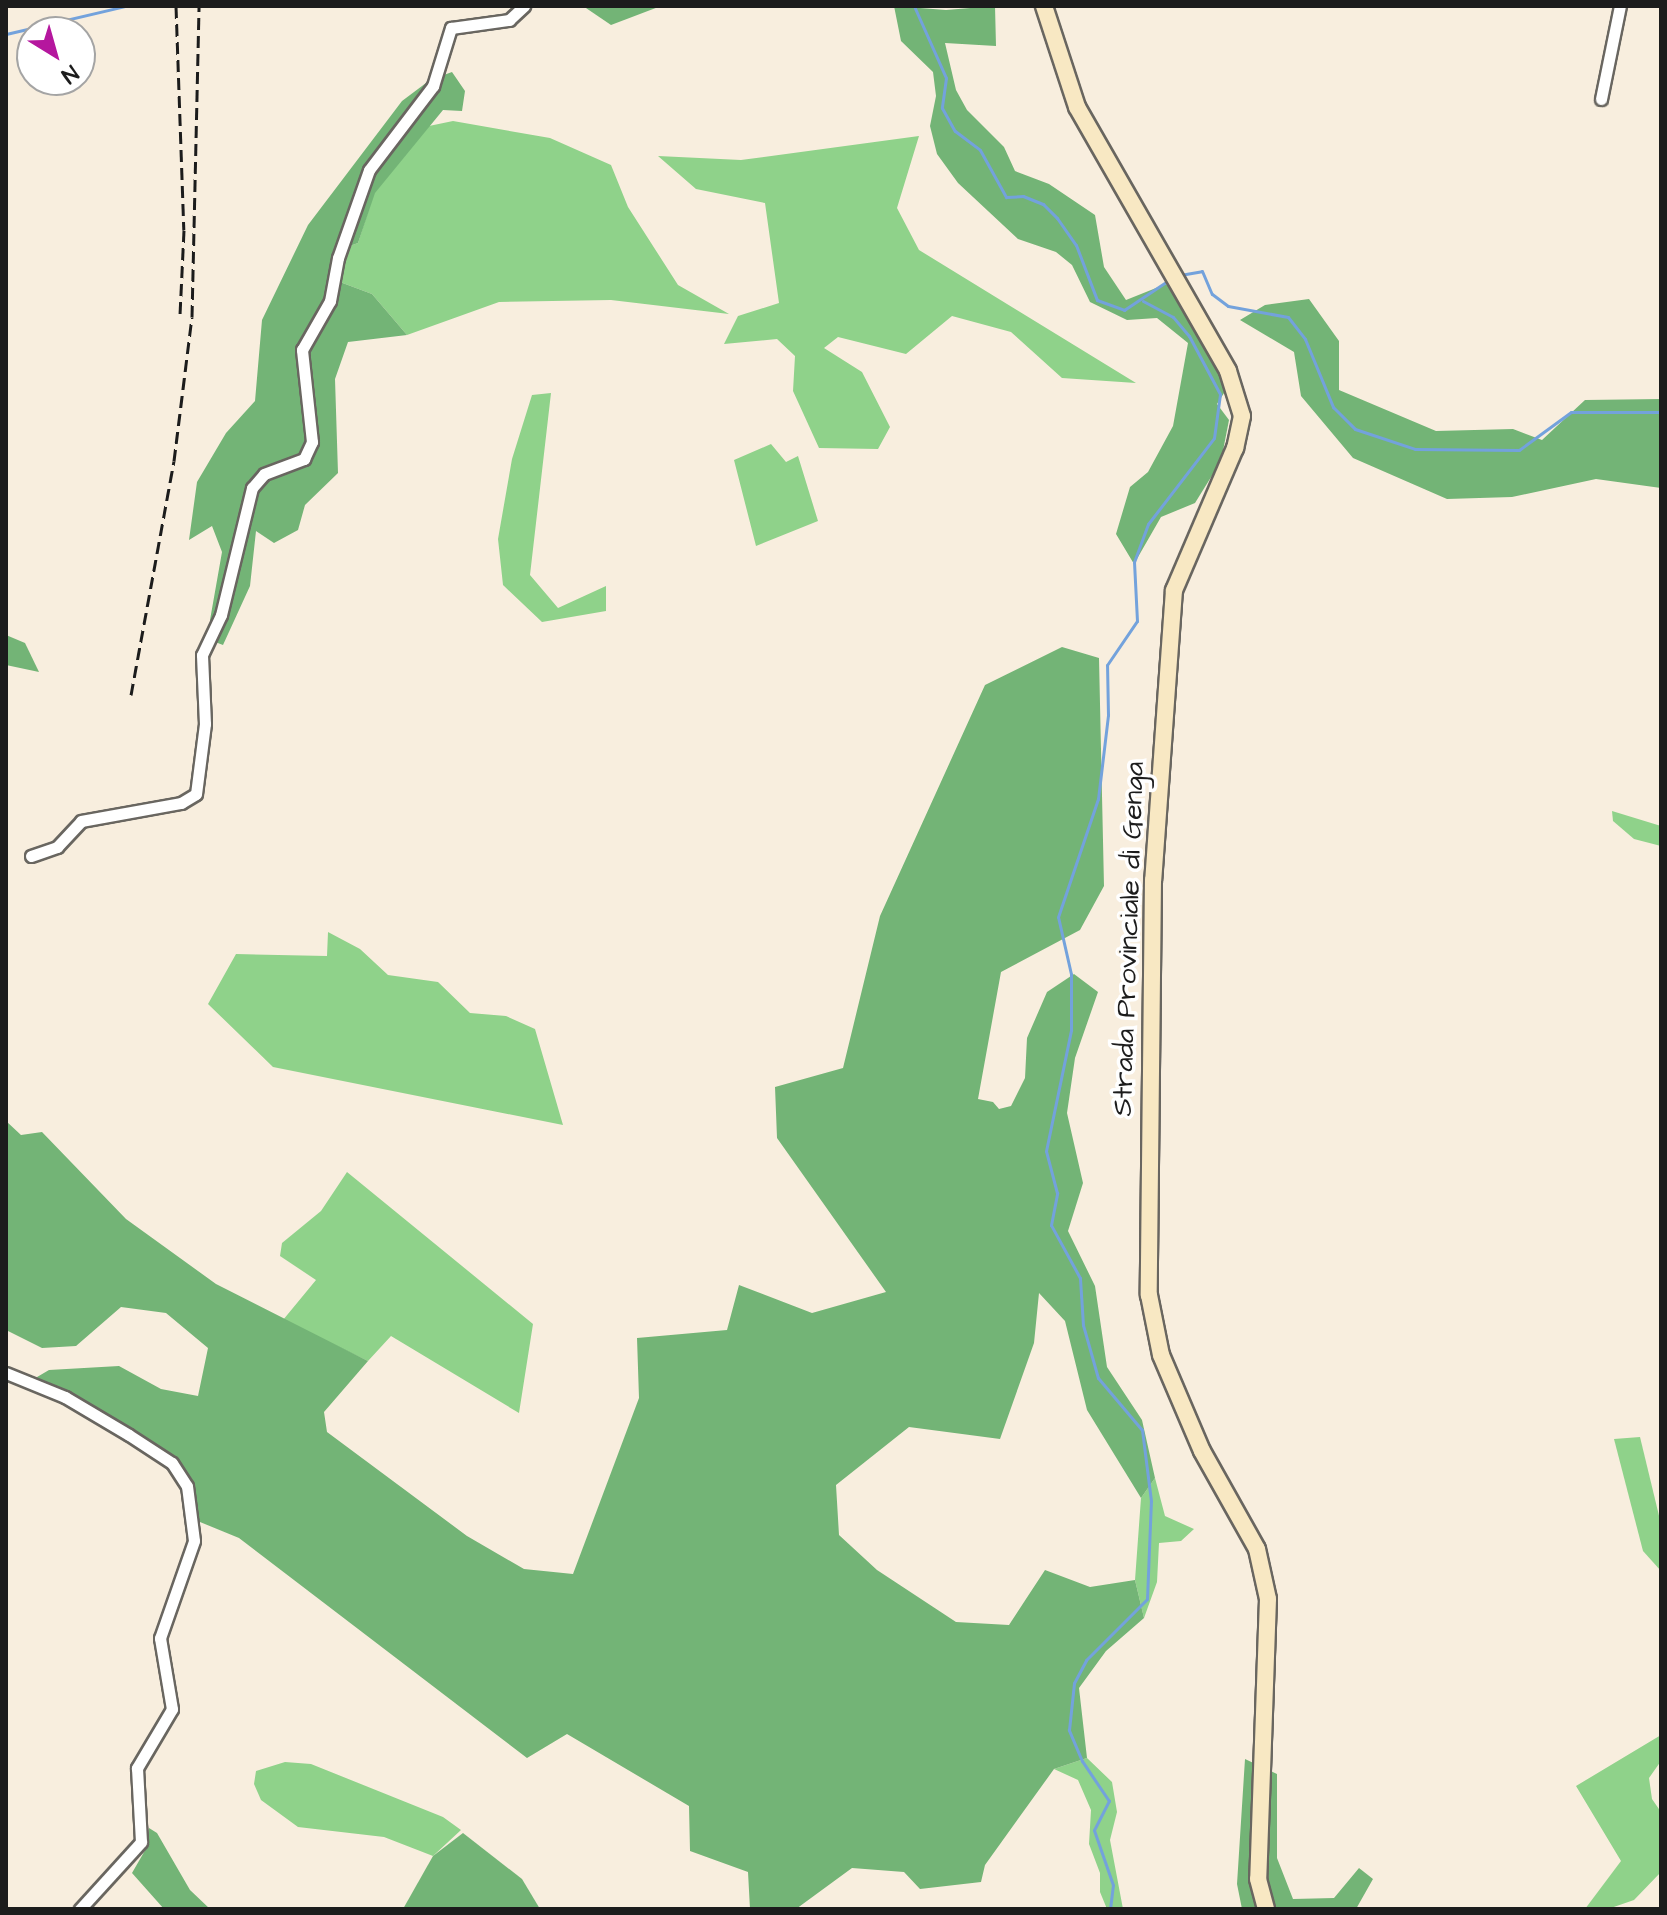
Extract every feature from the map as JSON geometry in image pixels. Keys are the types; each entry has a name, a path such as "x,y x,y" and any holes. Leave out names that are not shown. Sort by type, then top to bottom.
{"main road":[{"name":"Strada Provinciale di Genga","path":"1044,6 1077,107 1228,371 1242,416 1235,448 1174,590 1153,880 1149,1295 1161,1355 1202,1451 1257,1549 1268,1599 1258,1879 1266,1909"}],"street":[{"path":"31,856 57,847 81,821 181,803 196,794 205,724 202,655 221,615 252,488 264,474 304,459 312,442 302,350 330,301 338,258 369,170 433,86 451,28 501,22 524,6"},
{"path":"1601,99 1620,6"},
{"path":"6,1373 65,1397 129,1435 172,1463 187,1486 194,1541 160,1638 172,1709 137,1768 141,1842 80,1909"}],"green space":[{"path":"583,6 661,6 611,25"},
{"path":"894,6 946,10 995,6 996,46 945,43 956,90 967,110 1004,147 1015,171 1049,184 1095,215 1104,267 1126,300 1166,284 1189,309 1227,375 1226,390 1217,404 1229,420 1221,461 1195,503 1161,517 1134,564 1116,534 1130,487 1148,472 1173,426 1188,343 1157,318 1127,320 1090,302 1072,265 1056,252 1018,239 958,183 937,154 930,126 936,96 933,72 901,41"},
{"path":"452,72 465,91 462,111 443,110 375,193 358,243 339,250 332,279 372,294 407,335 348,342 335,379 338,473 305,505 298,530 274,543 256,531 250,586 223,645 210,640 210,620 222,552 212,526 189,540 197,482 226,433 255,401 262,320 308,225 402,101 430,80"},
{"path":"453,121 550,138 611,165 628,207 678,285 729,314 611,300 499,302 407,335 372,294 332,279 339,250 358,243 374,193 429,126"},
{"path":"919,136 897,208 919,250 1136,383 1062,378 1011,332 952,316 906,354 838,337 824,348 862,372 890,427 878,449 819,448 793,391 795,356 777,339 724,344 738,316 779,303 765,203 696,189 658,156 741,160"},
{"path":"1309,299 1339,341 1339,390 1436,431 1513,429 1542,440 1585,400 1661,399 1661,488 1596,479 1512,497 1447,499 1353,458 1301,396 1294,352 1240,320 1265,305"},
{"path":"551,393 530,575 558,608 606,586 606,611 542,622 503,585 498,539 512,459 532,395"},
{"path":"771,444 786,462 798,456 818,521 756,546 734,460"},
{"path":"6,635 25,643 39,672 6,665"},
{"path":"1062,647 1099,658 1104,886 1080,930 1001,972 978,1099 993,1102 999,1109 1011,1106 1025,1078 1027,1038 1047,992 1074,974 1098,992 1075,1058 1067,1113 1083,1183 1068,1231 1095,1286 1107,1367 1142,1420 1155,1478 1141,1498 1087,1410 1065,1321 1039,1293 1034,1343 1000,1439 909,1427 836,1485 839,1535 877,1570 956,1622 1009,1625 1045,1570 1090,1587 1135,1580 1144,1618 1106,1651 1079,1688 1087,1758 1054,1769 985,1865 981,1882 920,1889 904,1872 852,1868 796,1909 750,1909 748,1872 690,1851 689,1806 567,1734 527,1758 239,1538 200,1522 176,1463 32,1380 49,1370 119,1366 161,1389 198,1396 208,1348 166,1313 121,1307 76,1346 42,1348 6,1330 6,1121 21,1135 42,1132 126,1219 216,1284 368,1361 324,1412 327,1432 467,1536 524,1569 573,1574 639,1398 637,1338 727,1330 739,1285 812,1313 886,1292 777,1138 775,1087 843,1068 880,916 985,685"},
{"path":"1612,811 1661,826 1661,846 1634,839 1613,821"},
{"path":"328,932 360,949 388,975 438,982 470,1013 506,1016 535,1029 563,1125 273,1067 208,1004 236,954 327,956"},
{"path":"347,1172 533,1324 519,1413 391,1336 368,1361 283,1320 316,1280 280,1256 282,1243 321,1211"},
{"path":"1640,1437 1661,1524 1661,1571 1643,1551 1614,1439"},
{"path":"1155,1478 1165,1516 1194,1529 1181,1541 1159,1543 1157,1582 1144,1618 1135,1580 1141,1498"},
{"path":"1661,1735 1661,1761 1649,1778 1652,1799 1661,1812 1661,1872 1634,1900 1608,1909 1585,1909 1621,1861 1576,1786"},
{"path":"1087,1758 1112,1782 1117,1812 1110,1840 1123,1909 1107,1909 1100,1892 1100,1873 1089,1844 1091,1810 1078,1780 1054,1769"},
{"path":"1245,1759 1277,1774 1277,1858 1293,1899 1334,1898 1359,1868 1373,1879 1356,1909 1242,1909 1237,1884"},
{"path":"285,1762 311,1764 443,1817 461,1830 433,1856 384,1837 298,1827 261,1800 254,1784 256,1771"},
{"path":"149,1828 157,1833 190,1890 210,1909 164,1909 132,1873 147,1847"},
{"path":"463,1833 522,1879 540,1909 403,1909 433,1856"}],"waterway":[{"path":"6,34 125,6"},
{"path":"914,6 946,78 942,108 955,131 980,150 1006,197 1023,196 1043,204 1057,218 1076,245 1097,300 1124,310 1169,280"},
{"path":"1180,275 1202,271 1212,294 1228,306 1288,317 1305,339 1333,407 1355,429 1415,449 1519,450 1571,412 1661,412"},
{"path":"1110,1909 1113,1885 1094,1830 1109,1801 1082,1761 1069,1730 1074,1683 1086,1660 1147,1599 1151,1501 1142,1430 1098,1378 1083,1325 1080,1278 1051,1225 1057,1193 1046,1151 1071,1030 1071,974 1058,917 1098,799 1108,715 1107,665 1137,621 1134,562 1148,524 1214,438 1220,394 1189,336 1173,317 1143,301"}],"railway":[{"path":"176,6 184,230 180,314"},
{"path":"131,695 174,461 192,317 199,6"}]}
